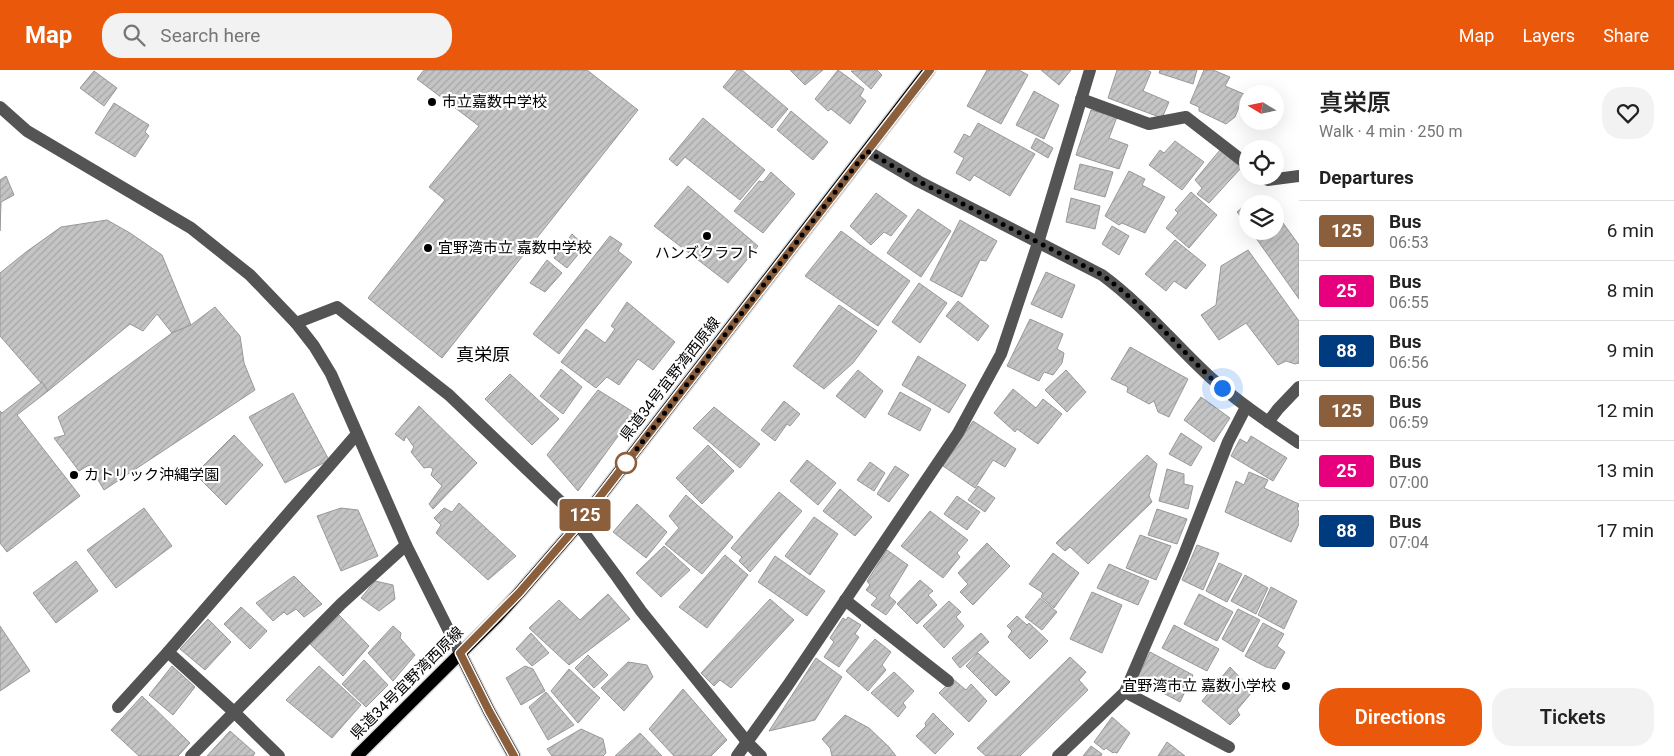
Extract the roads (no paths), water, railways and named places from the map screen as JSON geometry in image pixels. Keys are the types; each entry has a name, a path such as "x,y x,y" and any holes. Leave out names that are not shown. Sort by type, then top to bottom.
{"main road":[{"name":"県道34号宜野湾西原線","path":"357,756 519,593 578,525 930,70"},
{"path":"460,653 514,756"}],"street":[{"path":"737,756 788,685 958,433 992,372 1001,354 1038,243 1090,70"},
{"path":"1081,99 1149,124 1186,117 1239,158"},
{"path":"0,107 27,131 191,228 250,275 296,323 314,346 331,374 406,545 460,653"},
{"path":"867,151 918,181 1102,275 1125,292 1198,366 1246,407 1299,442"},
{"path":"1284,178 1299,176"},
{"path":"296,323 337,308 449,395 562,503 640,611 748,743 761,756"},
{"path":"1268,422 1299,387"},
{"path":"1058,756 1125,692 1182,560 1228,442 1246,407"},
{"path":"118,707 357,434"},
{"path":"191,756 341,604 406,545"},
{"path":"845,600 948,681"},
{"path":"168,652 279,756"},
{"path":"1125,692 1229,747"}],"place":[{"name":"市立嘉数中学校","path":"432,102"},
{"name":"ハンズクラフト","path":"707,236"},
{"name":"宜野湾市立 嘉数中学校","path":"428,248"},
{"name":"カトリック沖縄学園","path":"74,475"},
{"name":"宜野湾市立 嘉数小学校","path":"1286,686"}],"district":[{"name":"真栄原","path":"483,354"}]}
